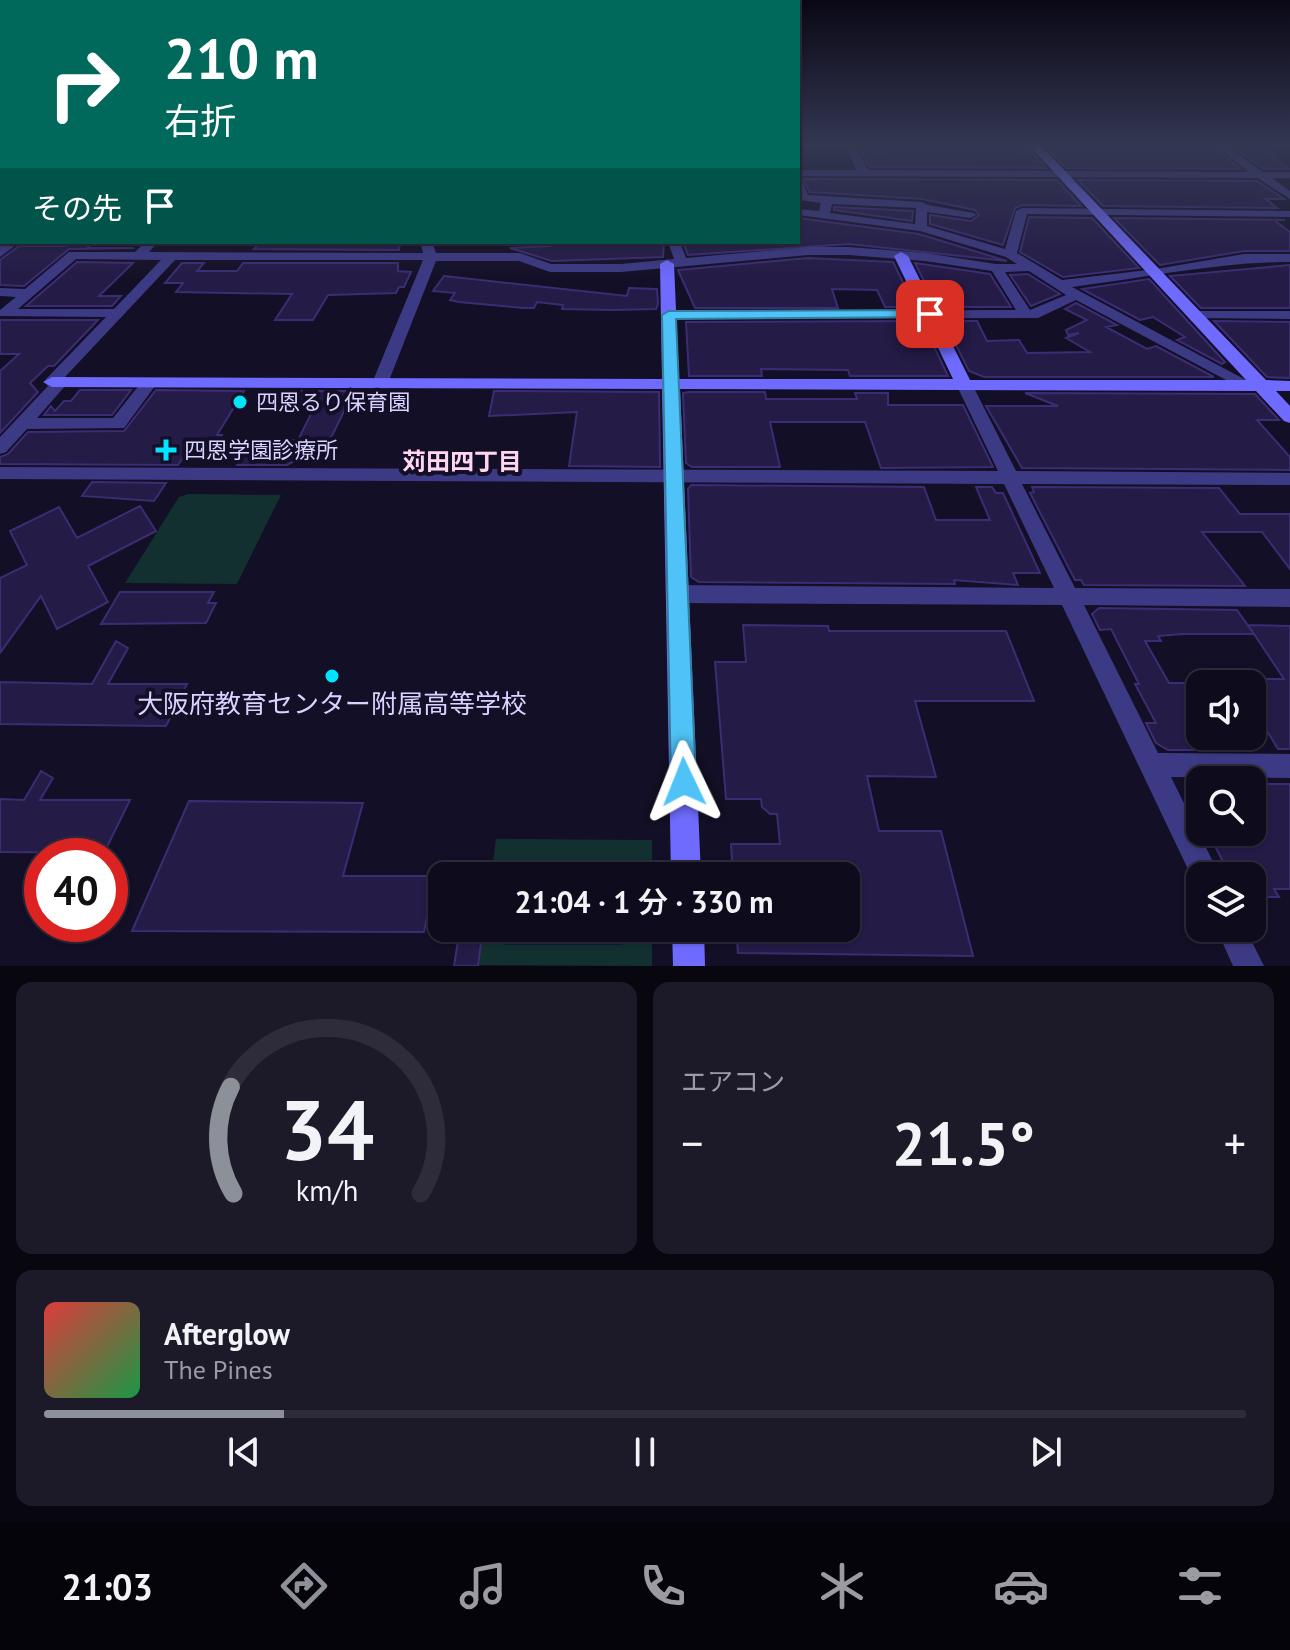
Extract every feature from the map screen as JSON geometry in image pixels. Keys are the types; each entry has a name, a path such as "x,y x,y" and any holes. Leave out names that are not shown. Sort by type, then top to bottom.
{"street":[{"path":"800,190 803,198 922,206 970,215"},
{"path":"921,228 922,190"},
{"path":"1076,190 1195,315 1255,386 1290,417"},
{"path":"824,215 827,200"},
{"path":"1010,254 1022,211 1290,214"},
{"path":"800,212 921,228 1010,254 1076,295 1255,386"},
{"path":"138,256 150,244"},
{"path":"296,256 304,244"},
{"path":"4,313 73,255 296,256 429,249 520,257 550,268 674,256 808,251 901,256 996,268 1033,267"},
{"path":"380,383 429,249"},
{"path":"1,445 117,313 172,256"},
{"path":"674,256 669,315 670,385 686,862"},
{"path":"901,256 1199,862"},
{"path":"1060,284 1156,273 1244,258 1290,258"},
{"path":"996,268 1026,314"},
{"path":"0,292 28,293"},
{"path":"669,315 1038,314 1076,295"},
{"path":"4,313 117,313"},
{"path":"1195,315 1290,315"},
{"path":"56,382 1290,386"},
{"path":"22,423 118,424 150,382"},
{"path":"0,473 1290,479"},
{"path":"678,594 1290,598"},
{"path":"1153,765 1290,766"},
{"path":"688,942 689,966"},
{"path":"1237,942 1249,966"}],"green space":[{"path":"188,494 281,495 237,584 125,583 179,497"},
{"path":"496,839 652,840 652,862 493,862"},
{"path":"481,942 652,942 652,966 478,965"}],"water":[{"path":"516,861 624,862 516,862"},
{"path":"506,942 622,942 622,945 505,945"}],"building":[{"path":"1066,190 1081,206 1022,205 1015,208 1003,245 930,224 930,215 971,221 979,215 975,210 922,199 810,192"},
{"path":"1088,190 1271,190 1284,199 1266,199 1277,208 1103,206"},
{"path":"834,207 913,211 912,221 834,210"},
{"path":"1029,217 1092,218 1139,268 1063,277 1020,252"},
{"path":"800,218 919,234 1007,261 849,244 688,255 684,244 800,244"},
{"path":"1114,218 1285,220 1274,220 1290,232 1290,251 1244,251 1160,265"},
{"path":"92,244 87,248 134,248 69,249 24,286 0,285 0,260 19,246"},
{"path":"258,244 400,244 399,250 254,249"},
{"path":"664,244 663,257 552,261 510,248"},
{"path":"808,258 893,262 915,307 885,307 877,290 832,289 838,308 695,308 678,270"},
{"path":"77,262 133,263 99,296 121,296 112,306 26,306"},
{"path":"182,263 204,263 197,271 237,271 243,263 398,263 398,271 411,272 404,287 399,287 396,293 328,295 313,320 275,320 292,294 176,292 183,283 165,283"},
{"path":"915,263 990,274 1011,307 937,307"},
{"path":"1290,265 1290,308 1201,308 1170,276"},
{"path":"1028,274 1060,294 1031,306 1010,275"},
{"path":"444,276 627,296 629,288 657,289 658,304 656,309 613,310 562,309 563,305 537,302 534,308 523,308 459,302 450,300 455,293 433,291"},
{"path":"1149,279 1225,362 1222,364 1177,340 1185,337 1153,317 1140,320 1082,289"},
{"path":"1076,303 1117,325 1106,327 1147,349 1156,346 1214,377 984,377 969,371 944,321 977,321 987,341 1019,340 1027,353 1090,352 1066,338 1079,333 1068,335 1066,330 1087,320 1065,309"},
{"path":"0,320 98,320 54,366 48,366 30,383 38,392 0,433 0,371 19,354 0,354"},
{"path":"922,321 948,376 850,376 848,370 761,369 762,376 689,376 686,322"},
{"path":"1214,321 1290,322 1290,378 1267,377"},
{"path":"80,390 131,390 112,415 44,415 51,406 55,411 64,401 71,401"},
{"path":"156,390 244,391 217,435 222,435 220,439 298,440 314,408 290,408 281,397 295,391 351,391 348,397 351,397 328,444 287,465 237,465 241,458 183,458 178,465 0,464 0,457 8,454 28,432 124,431"},
{"path":"494,391 659,392 660,467 569,466 577,412 489,416"},
{"path":"765,392 766,399 857,399 855,393 888,393 888,405 963,405 993,467 881,468 865,422 770,422 780,467 692,467 686,463 683,393"},
{"path":"1025,393 1255,394 1279,420 1257,420 1290,457 1290,470 1022,468 986,406 1058,406"},
{"path":"92,482 166,483 154,501 82,496"},
{"path":"691,485 924,487 936,520 990,520 976,487 992,487 996,493 1003,493 1040,573 1013,573 1018,585 954,580 955,584 699,582 691,577 688,489"},
{"path":"1032,487 1219,488 1240,514 1290,514 1290,569 1262,532 1202,532 1245,586 1084,585 1081,580 1075,580 1030,493 1034,492"},
{"path":"140,506 156,531 88,566 108,602 57,629 41,596 0,653 0,578 27,565 10,531 59,507 77,538"},
{"path":"120,592 214,592 208,603 216,603 206,623 101,624"},
{"path":"1099,608 1237,610 1254,634 1182,634 1158,636 1161,641 1145,641 1169,683 1186,683 1186,750 1168,750 1156,743 1146,723 1156,723 1135,684 1139,684 1111,629 1100,630 1092,614"},
{"path":"743,625 828,626 829,631 1006,631 1034,701 915,701 936,777 867,776 879,831 941,831 973,956 738,953 737,942 860,942 860,862 732,862 731,844 780,844 777,814 770,814 762,807 761,799 726,799 715,662 746,662"},
{"path":"1248,625 1290,626 1290,749 1278,749 1266,729 1266,679 1284,679"},
{"path":"116,641 128,648 108,684 187,684 166,726 0,724 0,682 92,684"},
{"path":"41,771 53,778 40,800 130,800 111,838 24,838 24,852 0,852 0,799 24,800"},
{"path":"1266,784 1290,784 1290,889 1274,889 1279,897 1266,897 1266,862 1223,862 1215,846 1266,846"},
{"path":"189,801 363,803 343,876 428,876 428,912 424,932 132,931"},
{"path":"458,942 481,942 478,966 454,966"}],"place":[{"name":"四恩るり保育園","path":"240,402"},
{"name":"四恩学園診療所","path":"166,450"},
{"name":"大阪府教育センター附属高等学校","path":"332,676"}],"district":[{"name":"苅田四丁目","path":"462,462"}],"route":[{"path":"684,782 669,315 930,314"}]}
